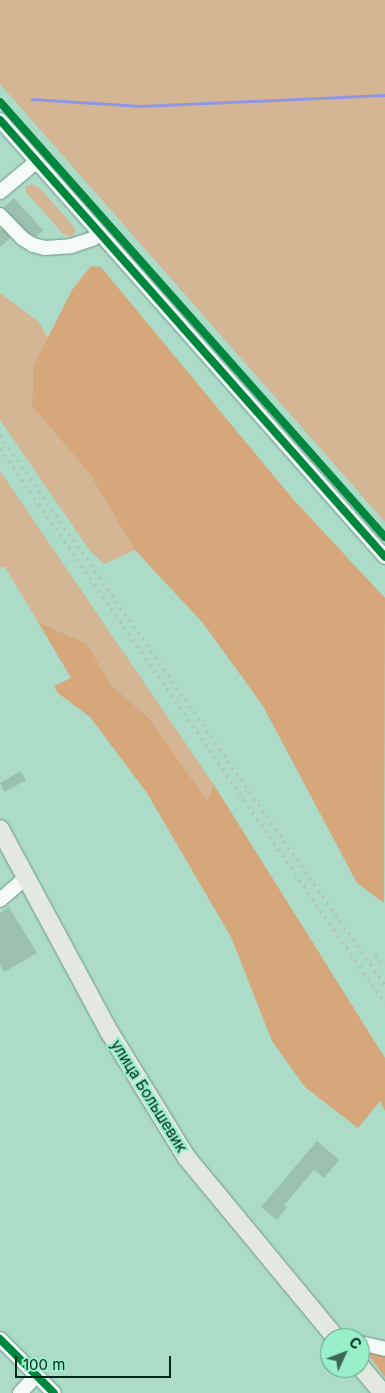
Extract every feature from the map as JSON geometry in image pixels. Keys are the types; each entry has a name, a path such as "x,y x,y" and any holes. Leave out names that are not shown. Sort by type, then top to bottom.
{"main road":[{"name":"улица Большевик","path":"0,829 110,1033 187,1158 328,1328"},
{"path":"370,1378 383,1393"}],"street":[{"path":"0,120 385,558"},
{"path":"2,186 36,162"},
{"path":"0,215 22,238 33,245 45,248 71,246 92,239 100,234"},
{"path":"0,900 25,878"},
{"path":"0,1339 54,1393"},
{"path":"370,1345 385,1349"},
{"path":"20,1393 36,1376"}],"shaded area":[{"path":"0,0 385,0 385,522 0,84"},
{"path":"32,184 40,188 73,226 76,232 71,237 63,234 26,192 26,186"},
{"path":"91,266 101,267 292,498 385,598 384,903 357,883 263,706 203,623 135,550 89,473 32,406 33,367 72,290"},
{"path":"0,293 39,322 48,338 33,367 32,406 89,473 135,550 104,564 90,551 0,420"},
{"path":"0,471 214,785 207,802 149,718 111,685 87,644 38,622 5,567 0,567"},
{"path":"38,622 87,644 111,685 149,718 207,801 214,785 385,1058 385,1111 380,1101 358,1128 305,1087 272,1041 231,937 147,793 90,717 58,693 54,686 71,678"},
{"path":"371,1350 385,1354 385,1377 370,1358"}],"building":[{"path":"14,198 43,230 33,240 22,228 0,247 0,230 13,219 3,208"},
{"path":"21,771 26,780 4,792 0,783"},
{"path":"9,907 37,953 4,972 0,965 0,913"},
{"path":"317,1141 339,1160 324,1178 314,1170 284,1205 287,1207 277,1220 261,1207"}],"waterway":[{"path":"32,99 141,106 385,95"}],"railway":[{"path":"0,435 385,985"},
{"path":"0,448 385,1003"},
{"path":"375,955 385,966"}],"cycle path":[{"path":"0,102 385,537"},
{"path":"0,120 385,557"},
{"path":"0,1339 54,1393"}]}
